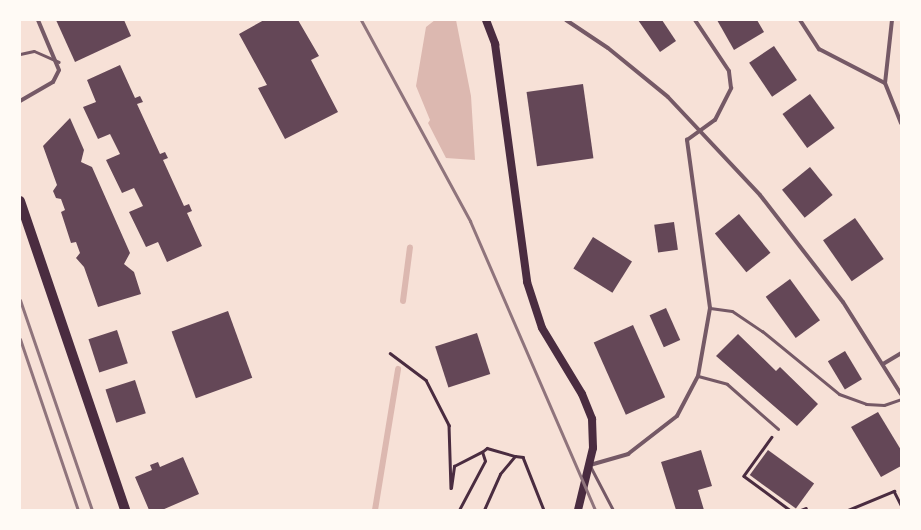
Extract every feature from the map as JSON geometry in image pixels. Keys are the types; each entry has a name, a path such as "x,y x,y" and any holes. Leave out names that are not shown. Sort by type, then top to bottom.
{"main road":[{"path":"486,20 495,44 527,282 542,328 582,394 592,419 590,465 578,510"},
{"path":"20,201 125,510"}],"street":[{"path":"20,101 53,82 59,62 38,20"},
{"path":"566,20 608,48 700,129 801,248 884,364 901,394"},
{"path":"590,465 628,454 677,416 693,392 698,376 710,308 687,140 700,129 715,120 731,88 729,71 695,20"},
{"path":"800,20 819,49 885,83"},
{"path":"892,20 885,83 901,123"},
{"path":"884,364 901,353"}],"lane":[{"path":"20,54 34,51 59,62"},
{"path":"710,308 732,311 762,331 839,394 866,404 884,405 901,399"},
{"path":"698,376 727,384 778,429"},
{"path":"590,465 613,510"}],"path":[{"path":"390,353 426,380 449,425 451,488 454,466 487,448 523,457 544,510"},
{"path":"778,429 744,476 790,510"},
{"path":"459,510 484,461 482,452"},
{"path":"484,510 500,474 515,456"},
{"path":"848,510 894,491 901,505"},
{"path":"802,510 806,508"}],"shaded area":[{"path":"435,20 456,20 471,96 475,160 446,158 428,123 430,120 416,86 426,27"}],"building":[{"path":"56,20 124,20 131,36 75,62"},
{"path":"264,20 298,20 319,56 311,60 338,112 285,139 258,88 267,85 239,34"},
{"path":"638,20 662,20 676,41 660,52"},
{"path":"717,20 757,20 764,32 734,50"},
{"path":"774,46 797,80 772,97 749,63"},
{"path":"120,65 135,98 140,96 143,102 137,104 160,154 165,152 168,158 163,160 184,206 189,204 192,211 187,213 202,246 167,262 158,242 146,247 129,212 143,206 134,188 122,193 106,160 120,154 110,134 98,139 83,107 96,102 87,80"},
{"path":"583,84 593,158 537,166 527,92"},
{"path":"810,94 835,128 807,148 782,114"},
{"path":"70,118 84,150 81,162 92,167 130,253 124,264 134,272 141,294 98,307 84,267 76,258 80,253 76,242 71,243 61,212 65,210 61,199 56,198 53,191 57,185 43,146"},
{"path":"810,167 833,195 805,218 782,190"},
{"path":"739,214 770,253 746,272 715,234"},
{"path":"855,218 884,259 852,281 823,240"},
{"path":"674,222 678,250 658,253 654,225"},
{"path":"593,237 632,261 612,293 573,268"},
{"path":"790,279 820,320 796,338 766,297"},
{"path":"666,308 680,340 664,347 650,315"},
{"path":"228,311 252,378 196,398 172,332"},
{"path":"633,325 665,397 626,415 594,342"},
{"path":"117,330 128,363 99,373 88,339"},
{"path":"477,333 490,374 448,387 435,347"},
{"path":"738,334 776,371 780,367 818,404 797,426 716,356"},
{"path":"845,351 862,379 845,390 828,361"},
{"path":"135,380 146,413 116,423 106,390"},
{"path":"878,412 901,450 901,466 881,477 851,427"},
{"path":"701,450 712,486 698,490 704,510 676,510 661,462"},
{"path":"768,450 814,484 796,509 750,475"},
{"path":"183,457 199,494 162,510 149,510 135,477 152,470 150,465 158,462 160,467"}],"waterway":[{"path":"403,301 410,247"},
{"path":"375,510 398,369"}],"railway":[{"path":"361,20 470,221 595,510"},
{"path":"20,300 92,510"},
{"path":"20,339 78,510"}]}
